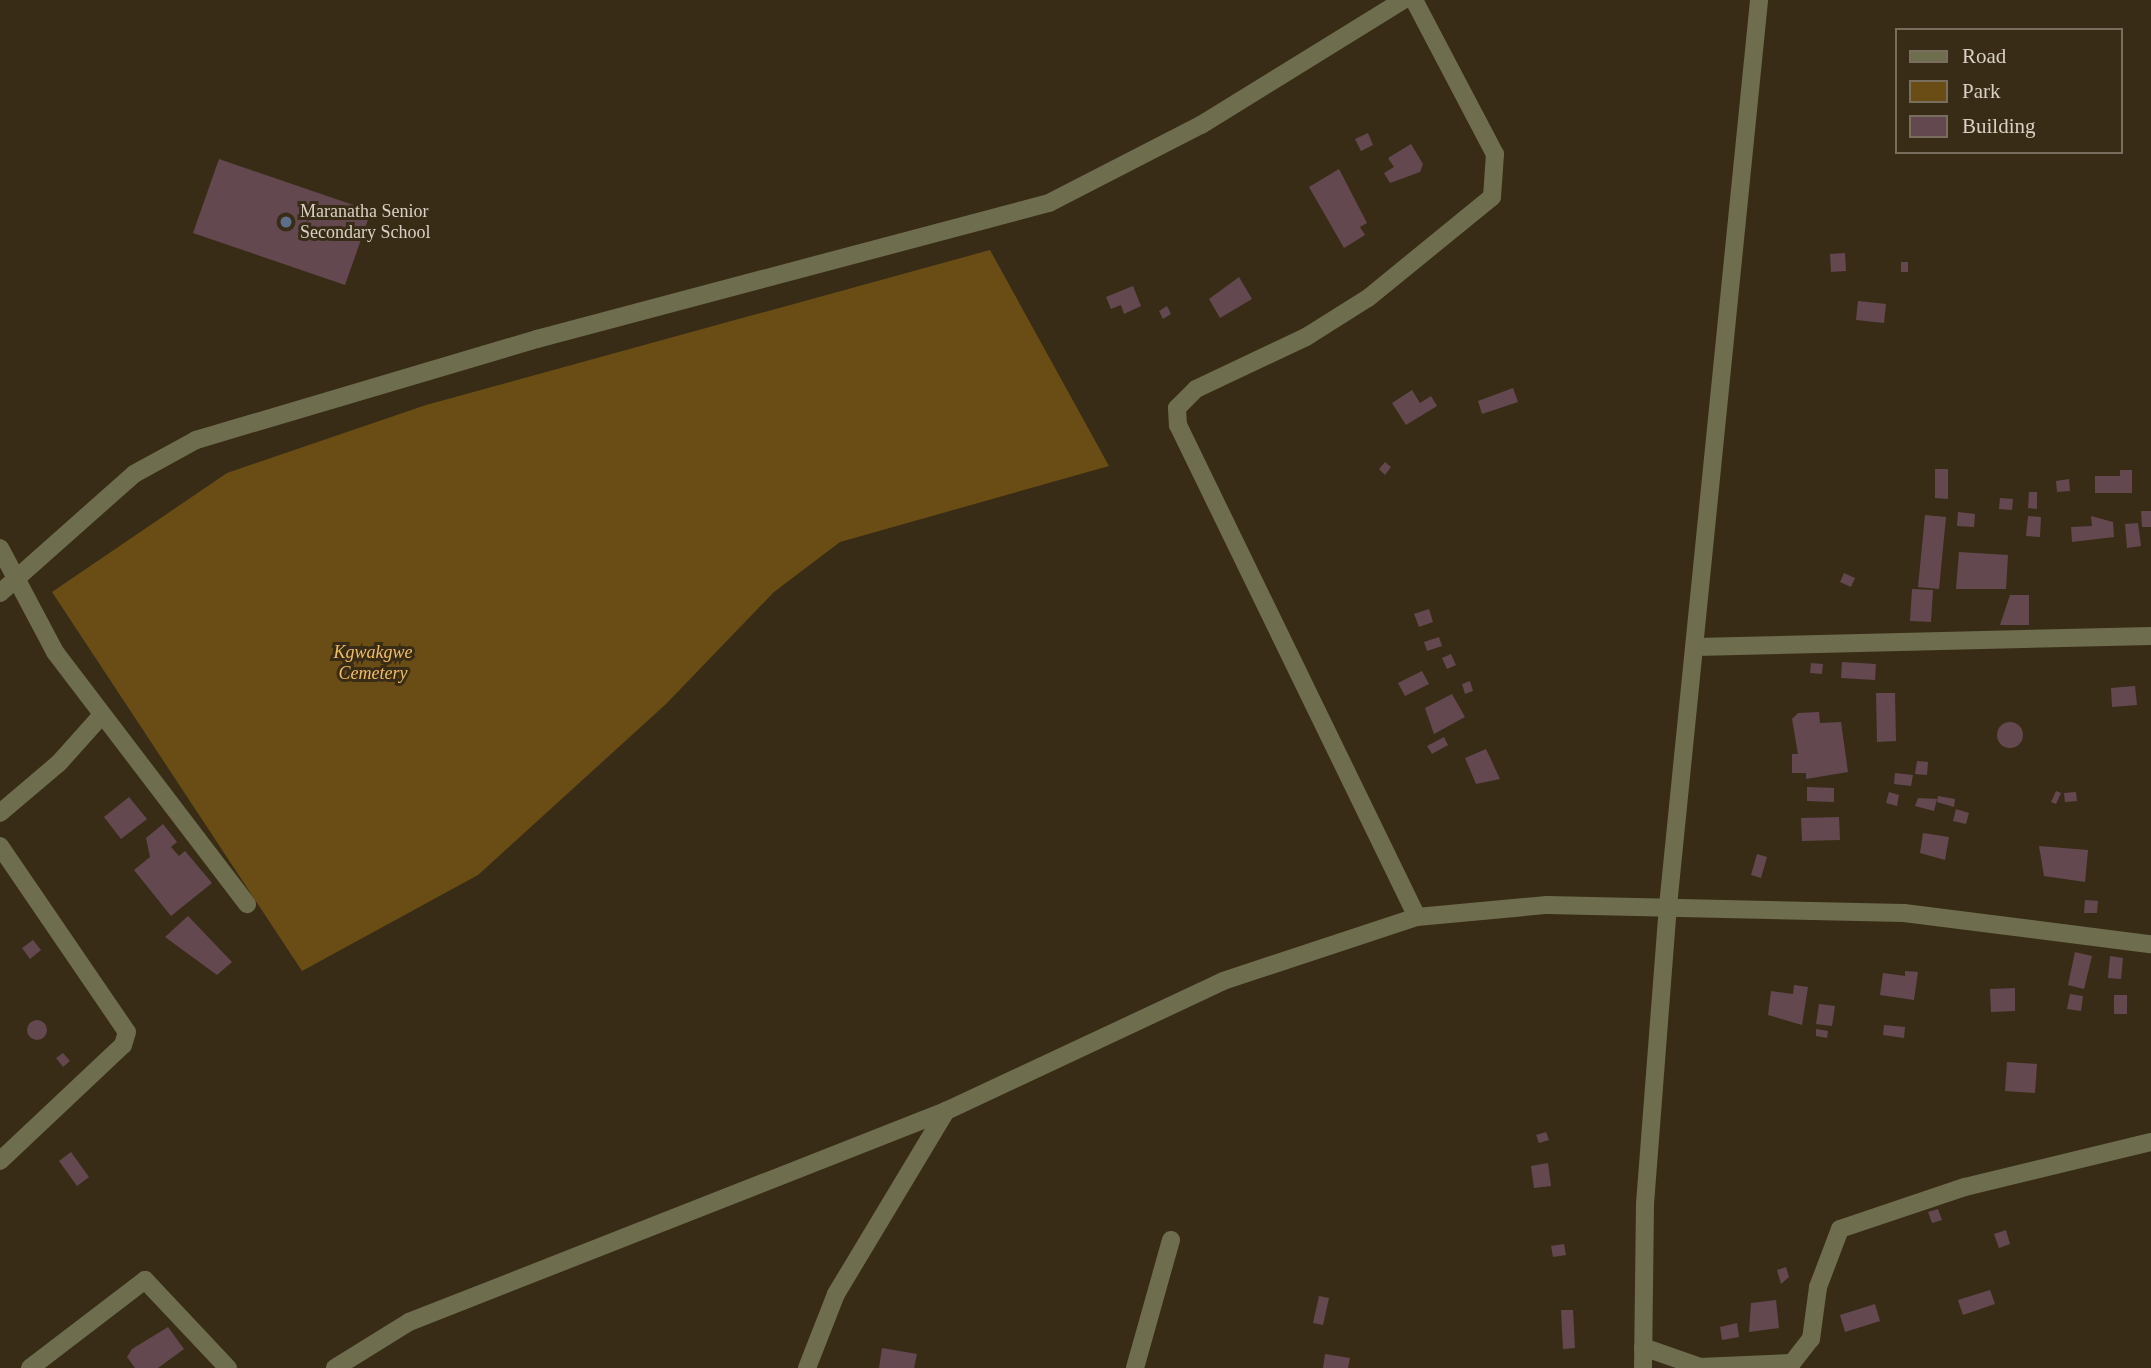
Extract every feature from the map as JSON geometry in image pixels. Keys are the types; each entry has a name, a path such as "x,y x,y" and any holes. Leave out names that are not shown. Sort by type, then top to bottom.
{"street":[{"path":"0,593 134,474 196,440 523,343 1049,204 1200,125 1402,0"},
{"path":"1414,0 1495,154 1492,197 1368,298 1306,337 1196,389 1177,408 1178,425 1417,917"},
{"path":"1643,1368 1645,1204 1668,906 1759,0"},
{"path":"0,548 55,652 101,716 247,904"},
{"path":"1696,647 2151,636"},
{"path":"0,813 60,763 101,716"},
{"path":"0,846 127,1032 123,1045 0,1161"},
{"path":"335,1368 420,1318 946,1111 1223,981 1417,917 1547,905 1904,913 2151,944"},
{"path":"807,1368 836,1294 946,1111"},
{"path":"1643,1348 1700,1367 1792,1363 1811,1339 1818,1287 1840,1229 1965,1187 2151,1142"},
{"path":"1135,1368 1171,1240"},
{"path":"30,1368 145,1280 228,1368"}],"green space":[{"name":"Kgwakgwe Cemetery","path":"990,250 1109,466 840,542 774,592 666,704 478,875 302,971 52,592 227,473 426,405"}],"building":[{"path":"1368,133 1373,145 1361,151 1355,139"},
{"path":"1411,144 1423,164 1420,172 1390,183 1384,173 1394,167 1388,158"},
{"path":"219,159 371,211 345,285 193,233"},
{"path":"1339,169 1367,223 1360,227 1365,235 1344,248 1309,187"},
{"path":"1845,253 1846,271 1831,272 1830,254"},
{"path":"1901,262 1908,262 1908,272 1901,272"},
{"path":"1239,277 1252,299 1220,318 1209,299"},
{"path":"1133,286 1141,306 1124,314 1121,305 1111,309 1106,297"},
{"path":"1858,301 1886,304 1884,323 1856,320"},
{"path":"1167,306 1171,314 1163,319 1159,311"},
{"path":"1513,388 1518,402 1482,414 1478,401"},
{"path":"1412,390 1420,403 1431,396 1437,406 1406,425 1392,403"},
{"path":"1385,462 1391,467 1385,475 1379,469"},
{"path":"1935,469 1948,469 1948,499 1935,498"},
{"path":"2120,470 2132,470 2132,493 2095,493 2095,476 2120,476"},
{"path":"2069,479 2070,491 2057,492 2056,481"},
{"path":"2029,492 2037,492 2037,509 2028,508"},
{"path":"2000,498 2013,499 2012,510 1999,509"},
{"path":"2141,511 2151,511 2151,527 2142,527"},
{"path":"1958,512 1975,514 1974,527 1957,526"},
{"path":"1925,515 1946,517 1939,589 1918,587"},
{"path":"2028,516 2041,517 2040,537 2026,536"},
{"path":"2091,516 2113,522 2114,537 2072,542 2071,527 2092,526"},
{"path":"2138,523 2141,546 2127,548 2125,524"},
{"path":"1959,552 2008,555 2006,589 1956,589"},
{"path":"1844,573 1855,578 1851,587 1840,582"},
{"path":"1912,589 1933,590 1931,622 1910,621"},
{"path":"2010,595 2029,595 2029,625 2000,625"},
{"path":"1429,609 1433,622 1419,627 1414,614"},
{"path":"1439,637 1442,646 1427,651 1424,642"},
{"path":"1451,654 1456,665 1447,669 1442,658"},
{"path":"1842,662 1876,664 1875,680 1841,678"},
{"path":"1811,663 1823,664 1822,674 1810,673"},
{"path":"1422,671 1429,684 1405,696 1398,683"},
{"path":"1470,681 1473,691 1465,694 1462,684"},
{"path":"2135,686 2137,705 2112,707 2111,688"},
{"path":"1876,693 1895,693 1896,741 1877,742"},
{"path":"1452,694 1465,717 1434,734 1425,708"},
{"path":"1819,712 1820,723 1841,722 1848,772 1806,779 1806,773 1792,773 1792,754 1798,754 1792,719 1798,713"},
{"path":"2010,722 2019,726 2023,735 2019,744 2010,748 2001,744 1997,735 2001,726"},
{"path":"1444,737 1448,745 1432,754 1427,746"},
{"path":"1486,749 1500,779 1476,784 1465,758"},
{"path":"1917,761 1928,762 1927,775 1915,774"},
{"path":"1895,773 1913,775 1911,786 1894,784"},
{"path":"1807,787 1834,788 1834,802 1807,801"},
{"path":"2056,791 2061,793 2056,804 2051,802"},
{"path":"1889,792 1899,795 1897,806 1886,803"},
{"path":"2076,792 2077,801 2065,802 2064,793"},
{"path":"1938,796 1955,799 1954,807 1937,802"},
{"path":"129,797 147,819 121,839 104,817"},
{"path":"1918,798 1937,799 1934,811 1915,806"},
{"path":"1956,809 1969,813 1966,824 1953,821"},
{"path":"1839,817 1840,840 1802,841 1801,818"},
{"path":"163,824 177,842 171,847 179,856 185,851 212,883 171,916 134,870 150,857 146,838"},
{"path":"1923,833 1949,837 1945,860 1920,853"},
{"path":"2039,846 2088,850 2085,882 2044,876"},
{"path":"1757,854 1767,857 1761,878 1751,875"},
{"path":"2085,900 2098,901 2097,913 2084,913"},
{"path":"188,916 232,962 217,975 165,937"},
{"path":"33,940 41,950 30,959 22,948"},
{"path":"2075,952 2092,956 2084,989 2068,985"},
{"path":"2110,956 2123,958 2121,979 2108,978"},
{"path":"1905,971 1918,972 1914,1000 1880,995 1883,973 1905,976"},
{"path":"1794,985 1808,987 1802,1025 1768,1015 1771,991 1793,994"},
{"path":"2015,988 2015,1011 1991,1012 1990,989"},
{"path":"2070,994 2083,996 2081,1011 2067,1009"},
{"path":"2114,995 2127,995 2127,1014 2114,1014"},
{"path":"1819,1004 1835,1006 1832,1026 1816,1024"},
{"path":"37,1020 44,1023 47,1030 44,1037 37,1040 30,1037 27,1030 30,1023"},
{"path":"1884,1025 1905,1027 1904,1038 1883,1035"},
{"path":"1816,1029 1828,1031 1827,1038 1816,1036"},
{"path":"63,1053 70,1061 63,1067 56,1058"},
{"path":"2007,1062 2037,1064 2035,1093 2005,1091"},
{"path":"1546,1132 1549,1140 1539,1143 1536,1135"},
{"path":"71,1152 89,1177 77,1186 59,1161"},
{"path":"1548,1163 1551,1186 1534,1188 1531,1166"},
{"path":"1938,1209 1942,1220 1932,1223 1928,1212"},
{"path":"2006,1230 2010,1244 1999,1248 1994,1234"},
{"path":"1564,1244 1566,1255 1553,1257 1551,1246"},
{"path":"1786,1267 1789,1277 1781,1284 1777,1270"},
{"path":"1990,1290 1995,1304 1963,1315 1958,1300"},
{"path":"1319,1296 1329,1298 1323,1325 1313,1323"},
{"path":"1776,1300 1779,1328 1749,1332 1751,1303"},
{"path":"1875,1304 1880,1321 1845,1332 1840,1315"},
{"path":"1561,1310 1573,1310 1575,1348 1563,1349"},
{"path":"1737,1323 1739,1337 1722,1340 1720,1327"},
{"path":"168,1327 184,1349 158,1368 135,1368 127,1357 132,1349"},
{"path":"882,1348 917,1354 914,1368 879,1368"},
{"path":"1325,1354 1350,1358 1348,1368 1323,1368"}],"place":[{"name":"Maranatha Senior Secondary School","path":"286,222"}]}
